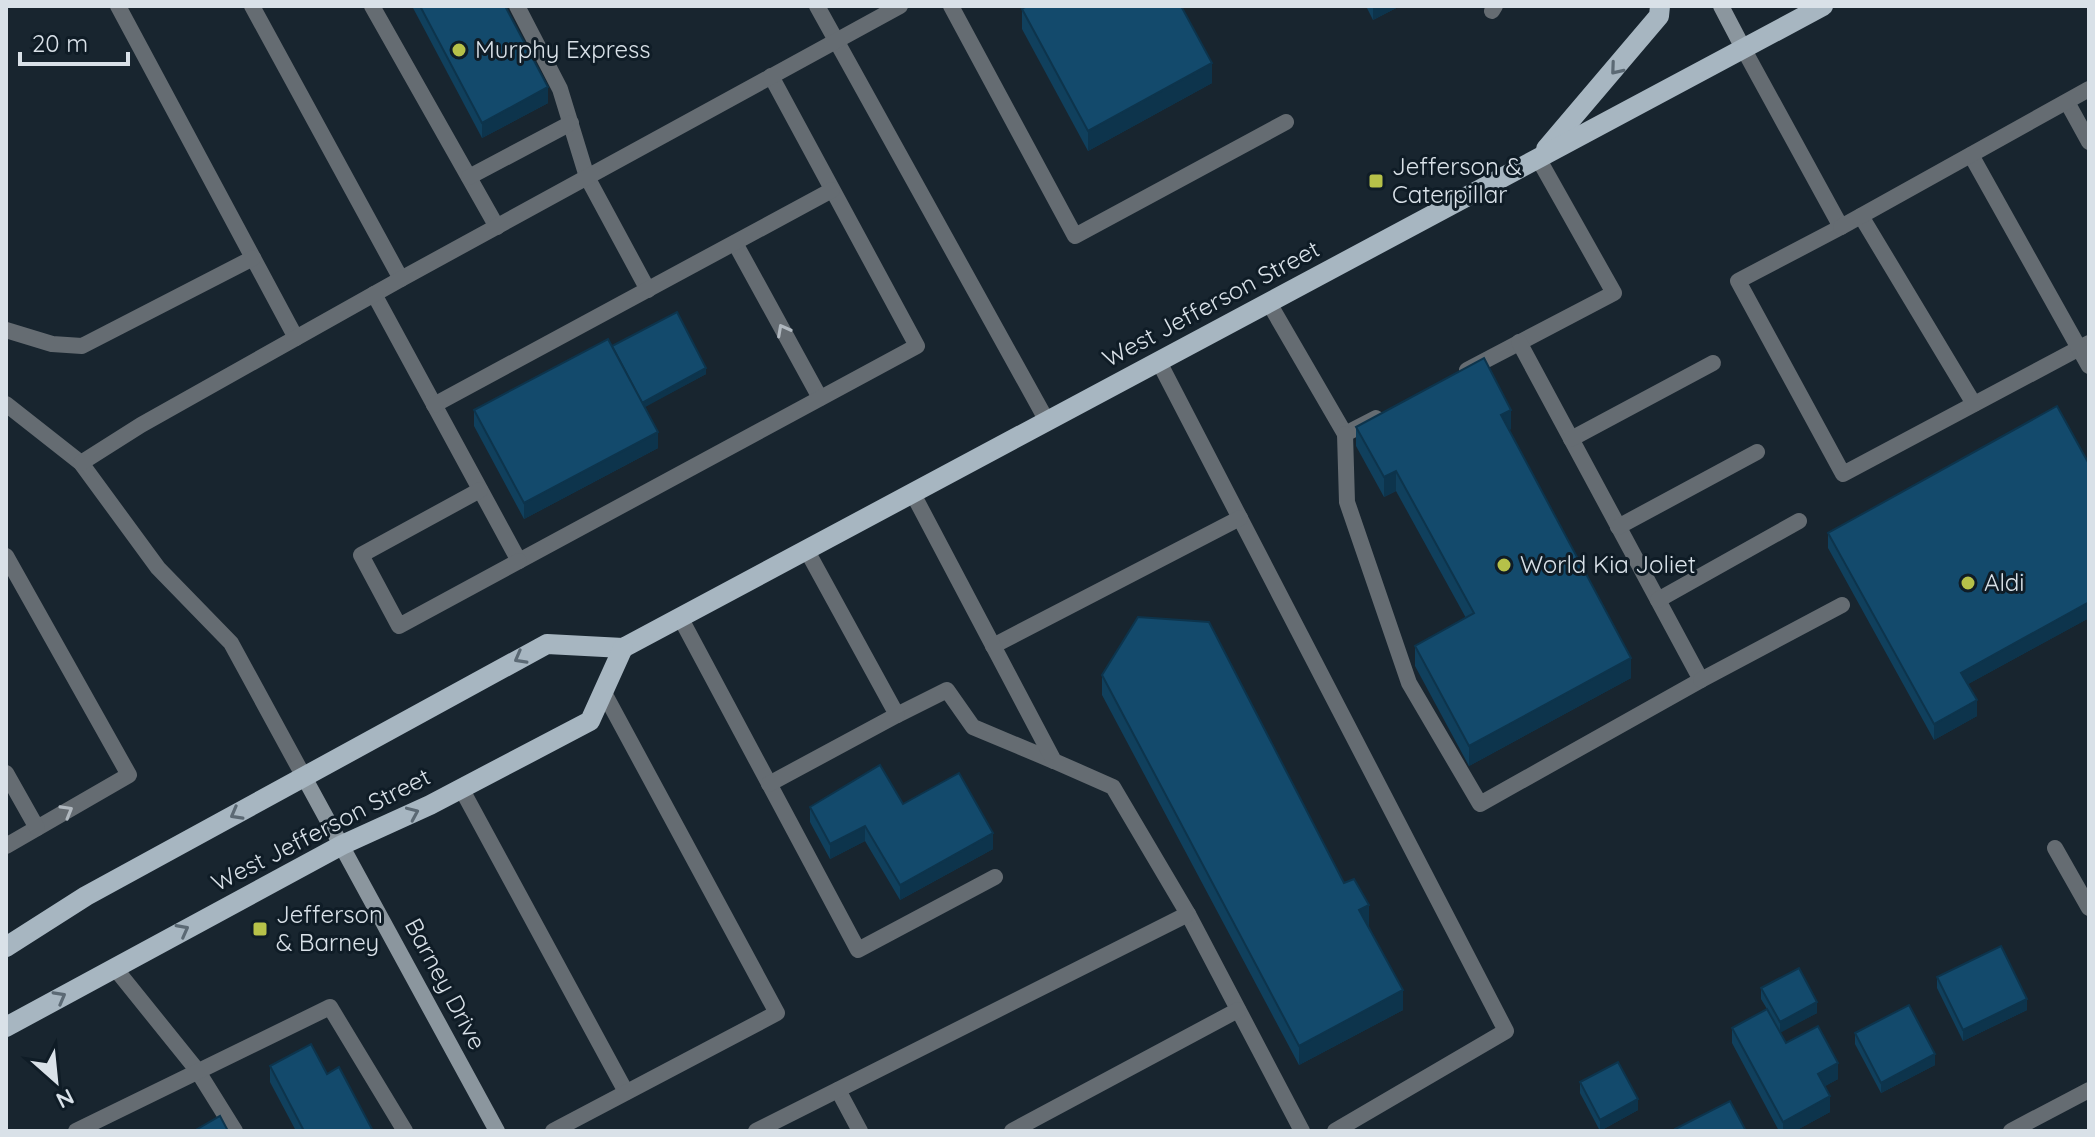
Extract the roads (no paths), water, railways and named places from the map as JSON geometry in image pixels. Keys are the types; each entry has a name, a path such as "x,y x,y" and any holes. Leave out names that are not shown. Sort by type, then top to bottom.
{"main road":[{"path":"1538,158 1659,16 1660,6"},
{"name":"West Jefferson Street","path":"6,1027 342,845 430,805 590,721 623,648 1823,6"},
{"path":"6,947 86,896 547,644 623,648"}],"street":[{"path":"118,6 296,338"},
{"path":"252,6 401,279"},
{"path":"372,6 497,227"},
{"path":"517,6 560,89 587,177 648,290"},
{"path":"817,6 1047,421"},
{"path":"81,463 141,425 374,294 900,6"},
{"path":"951,6 1075,236 1286,122"},
{"path":"1721,6 1841,227"},
{"path":"480,490 361,555 399,626 917,346 771,76"},
{"path":"2084,345 1843,474 1738,281 2089,89"},
{"path":"2067,102 2089,142"},
{"path":"469,177 571,123"},
{"path":"1971,155 2084,345 2089,366"},
{"path":"1452,378 1614,293 1538,158"},
{"path":"434,405 832,190"},
{"path":"1861,216 1974,404"},
{"path":"735,243 820,398"},
{"path":"6,330 52,344 82,346 253,258"},
{"path":"374,294 519,561"},
{"path":"1269,303 1345,434 1347,502 1409,683 1480,804 1842,605"},
{"path":"1519,342 1701,680"},
{"path":"1159,362 1506,1031 1335,1131"},
{"path":"1571,439 1713,363"},
{"path":"6,404 81,463 158,568 231,643 304,777"},
{"path":"1345,434 1385,413"},
{"path":"1618,527 1757,452"},
{"path":"912,492 1054,761"},
{"path":"993,646 1240,518"},
{"path":"1658,600 1799,521"},
{"path":"806,549 897,715"},
{"path":"6,556 129,775 6,846"},
{"path":"680,617 858,950 995,877"},
{"path":"769,784 947,690 973,727 1113,787 1188,914 1302,1131"},
{"path":"553,1131 777,1013 603,691"},
{"path":"6,773 37,828"},
{"name":"Barney Drive","path":"304,777 497,1131"},
{"path":"461,788 626,1092"},
{"path":"2055,848 2089,908"},
{"path":"756,1131 1188,914"},
{"path":"114,967 197,1070 235,1131"},
{"path":"76,1131 330,1007 405,1131"},
{"path":"1012,1131 1238,1010"},
{"path":"838,1090 860,1131"},
{"path":"2011,1131 2089,1090"}],"place":[{"name":"Murphy Express","path":"459,50"},
{"name":"Jefferson & Caterpillar","path":"1376,181"},
{"name":"World Kia Joliet","path":"1504,565"},
{"name":"Aldi","path":"1968,583"},
{"name":"Jefferson & Barney","path":"260,929"}]}
